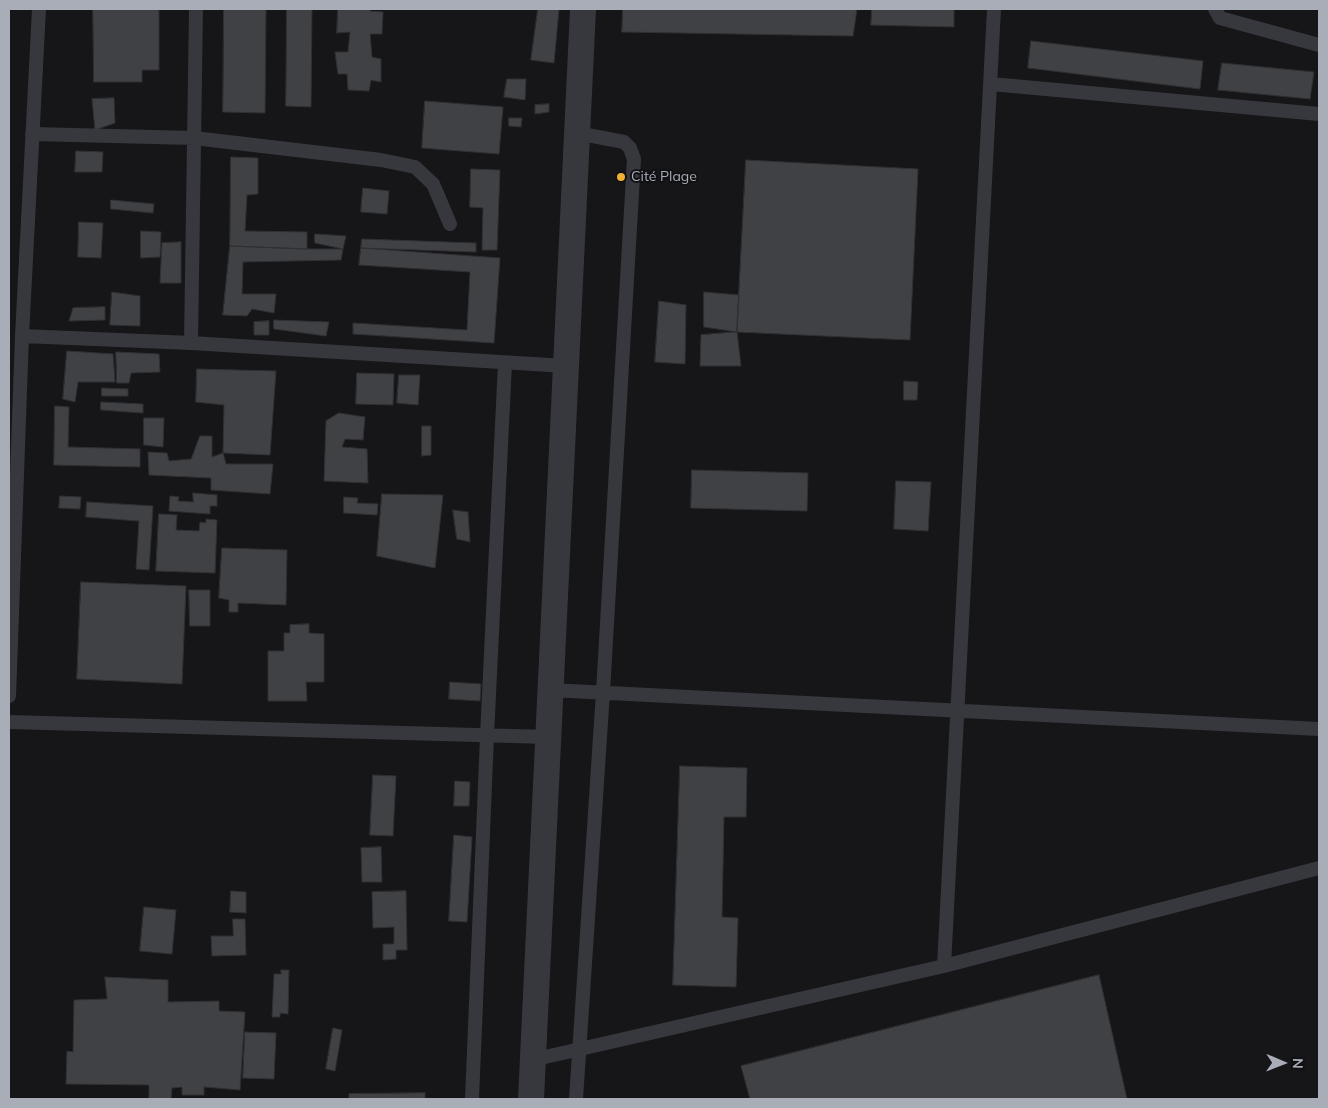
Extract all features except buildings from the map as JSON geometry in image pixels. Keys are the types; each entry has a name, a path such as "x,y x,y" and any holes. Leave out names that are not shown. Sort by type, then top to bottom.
{"street":[{"path":"530,1099 583,9"}],"lane":[{"path":"9,696 22,336 39,9"},
{"path":"191,342 196,9"},
{"path":"944,966 994,9"},
{"path":"1214,9 1220,18 1319,45"},
{"path":"991,84 1319,114"},
{"path":"576,1099 603,692 634,159 630,148 624,142 577,133"},
{"path":"32,134 194,138 381,160 415,167 433,184 450,224"},
{"path":"22,336 191,342 566,366"},
{"path":"472,1099 505,363"},
{"path":"550,690 1319,729"},
{"path":"9,722 548,737"},
{"path":"532,1060 944,966 1319,868"}],"place":[{"name":"Cité Plage","path":"621,177"}]}
